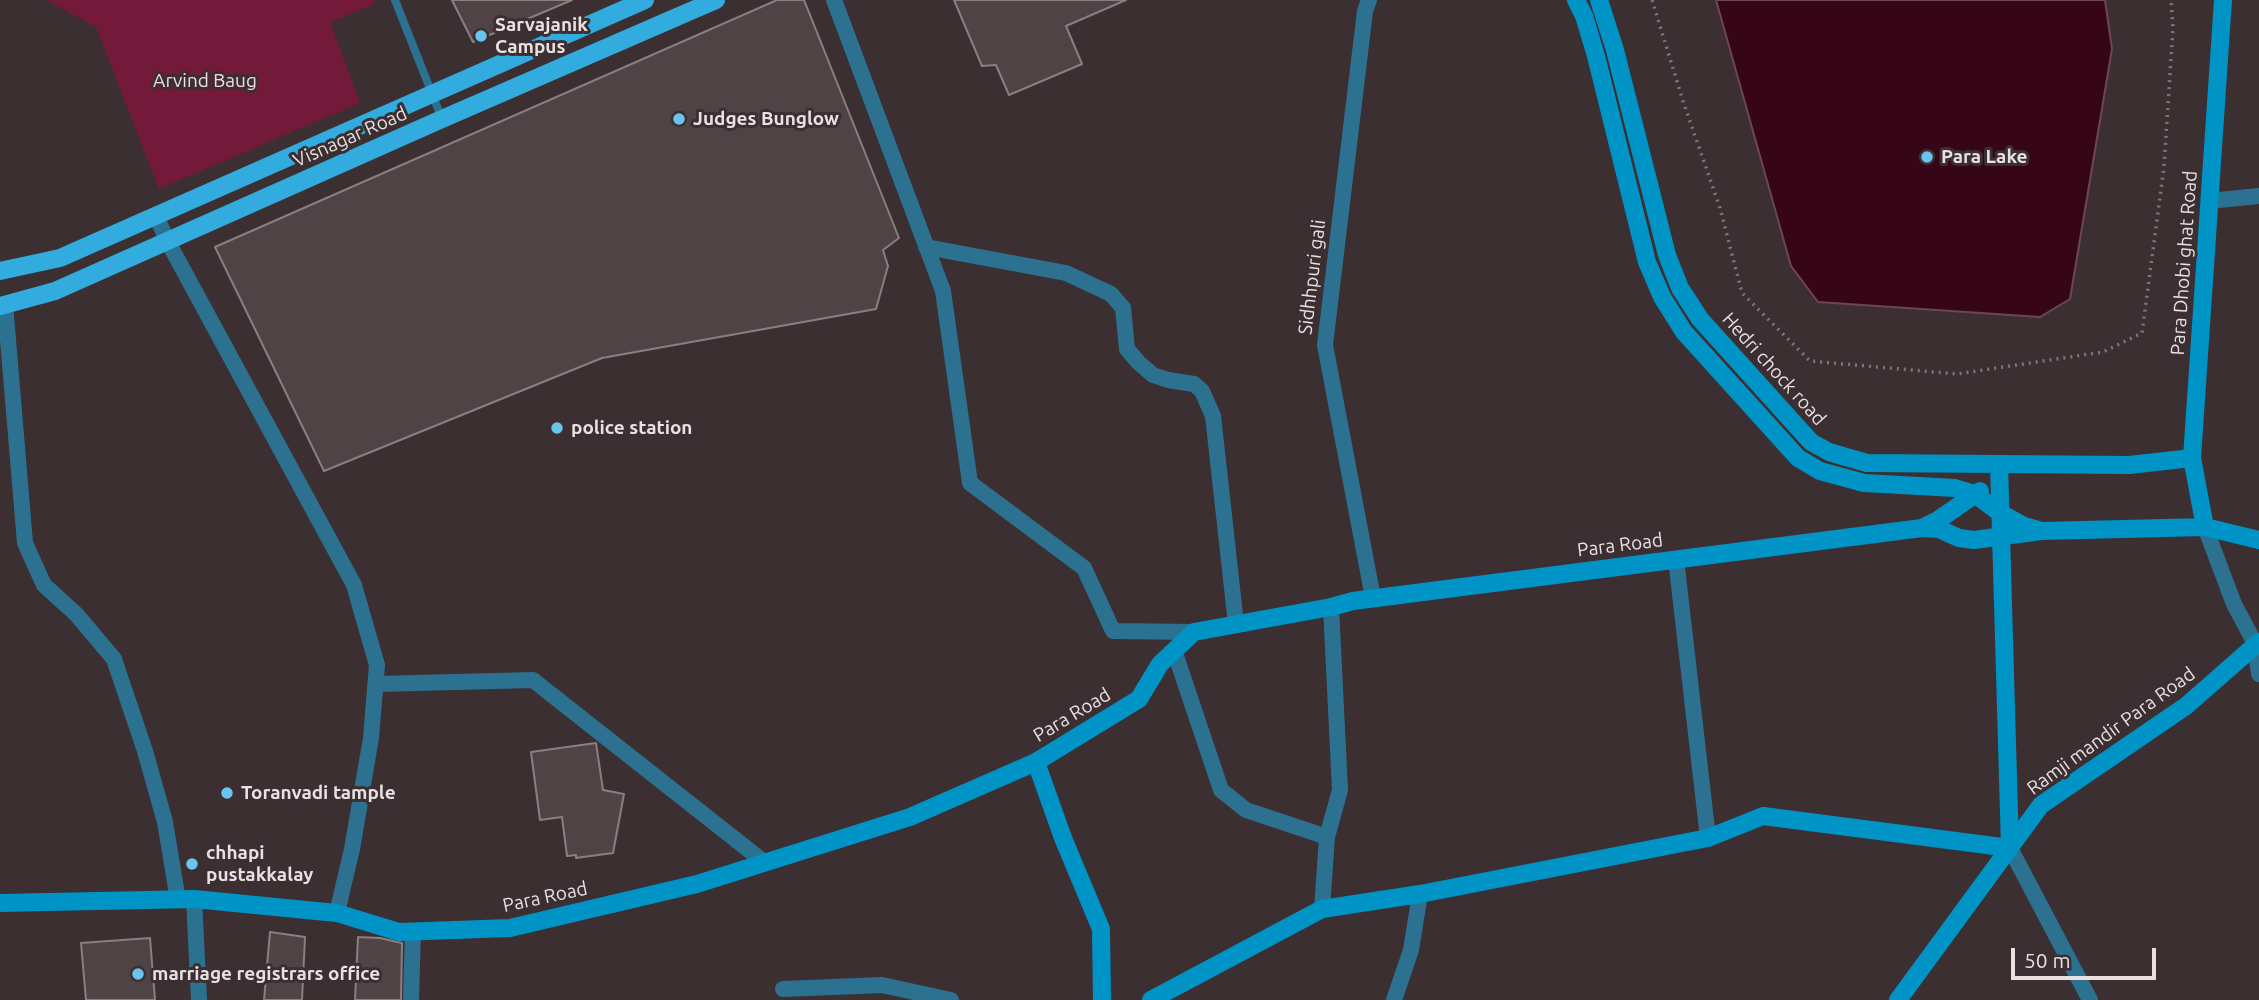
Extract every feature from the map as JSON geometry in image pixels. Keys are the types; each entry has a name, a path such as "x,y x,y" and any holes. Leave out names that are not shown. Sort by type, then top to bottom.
{"main road":[{"name":"Visnagar Road","path":"0,271 60,258 645,0"},
{"name":"Visnagar Road","path":"2,305 55,291 716,0"}],"street":[{"path":"834,0 943,291 970,483 1084,568 1113,631 1194,632"},
{"name":"Sidhhpuri gali","path":"1369,0 1365,11 1325,345 1373,598"},
{"path":"1576,0 1584,16 1596,56 1647,262 1662,297 1684,332 1798,458 1821,471 1864,483 1955,488 1975,494 2000,513 2024,526 2041,531"},
{"name":"Hedri chock road","path":"1599,0 1615,50 1667,255 1680,288 1700,319 1811,442 1829,452 1867,463 2000,472 2037,464 2129,465 2192,458"},
{"name":"Para Dhobi ghat Road","path":"2206,527 2192,458 2223,0"},
{"path":"2209,201 2259,196"},
{"path":"156,216 354,585 377,665 371,738 352,849 337,913"},
{"path":"926,247 1066,273 1111,294 1123,308 1127,349 1138,362 1153,375 1194,384 1202,391 1213,416 1236,624"},
{"path":"2,305 26,543 44,585 76,614 114,659 145,751 186,900 199,1000"},
{"path":"1922,528 1975,494 2000,472"},
{"path":"2000,472 2010,848 2090,1000"},
{"path":"2206,527 2234,604 2257,641 2259,674"},
{"name":"Para Road","path":"0,903 186,900 337,913 399,932 510,928 697,884 910,817 1036,762 1139,699 1160,664 1194,632 1373,598 1922,528 1939,529 1966,539 2000,538 2041,531 2206,527 2259,540"},
{"path":"1676,559 1708,838"},
{"path":"1322,909 1327,837 1340,790 1331,607"},
{"name":"Ramji mandir Para Road","path":"1898,1000 2041,805 2186,706 2257,641"},
{"path":"1174,650 1222,790 1246,810 1327,837"},
{"path":"376,684 533,680 764,862"},
{"name":"Para Road","path":"1036,762 1063,838 1101,929 1102,1000"},
{"path":"1151,1000 1322,909 1420,894 1708,838 1763,816 2010,848"},
{"path":"1394,1000 1411,950 1420,894"},
{"path":"411,1000 413,931"},
{"path":"783,989 882,985 907,995 951,1000"}],"lane":[{"path":"395,0 442,119"}],"path":[{"path":"1653,0 1683,101 1720,208 1742,293 1810,361 1957,374 2103,352 2142,333 2164,167 2172,28 2171,0"}],"green space":[{"name":"Arvind Baug","path":"46,0 374,0 375,4 330,22 360,103 159,189 96,27"}],"shaded area":[{"name":"Para Lake","path":"1716,0 2105,0 2112,49 2070,299 2040,317 1818,302 1791,266"}],"building":[{"path":"452,0 572,0 473,42"},
{"name":"Judges Bunglow","path":"777,0 804,0 899,238 883,250 888,266 876,309 602,358 324,471 215,247"},
{"path":"954,0 1126,0 1066,26 1082,64 1009,95 996,65 982,66"},
{"path":"596,743 603,790 624,794 613,853 576,858 576,855 567,856 562,817 540,820 531,752"},
{"path":"270,932 305,937 302,1000 264,1000"},
{"path":"358,937 402,943 401,1000 355,1000"},
{"path":"150,938 155,1000 86,1000 81,943"}],"place":[{"name":"Sarvajanik Campus","path":"481,36"},
{"name":"Judges Bunglow","path":"679,119"},
{"name":"Para Lake","path":"1927,157"},
{"name":"police station","path":"557,428"},
{"name":"Toranvadi tample","path":"227,793"},
{"name":"chhapi pustakkalay","path":"192,864"},
{"name":"marriage registrars office","path":"138,974"}]}
